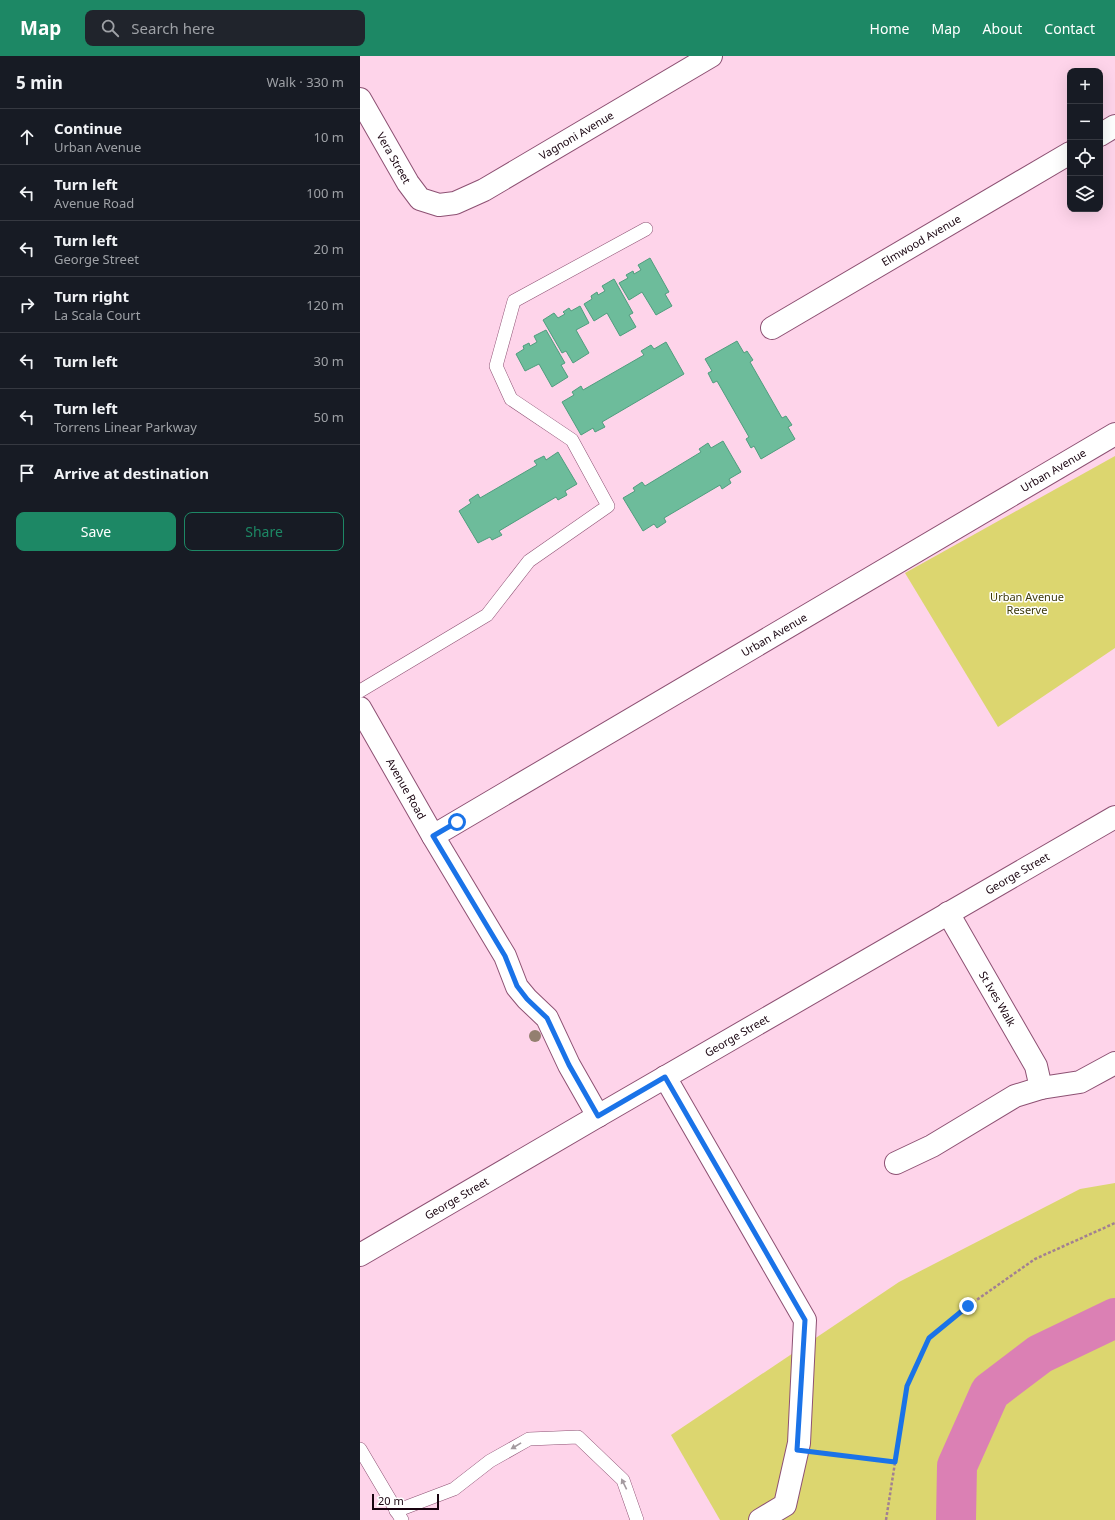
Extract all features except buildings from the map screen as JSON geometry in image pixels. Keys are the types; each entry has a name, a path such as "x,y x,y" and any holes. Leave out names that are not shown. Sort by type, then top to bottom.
{"street":[{"name":"Vagnoni Avenue","path":"438,205 455,203 484,190 711,56"},
{"name":"Vera Street","path":"360,99 412,188 420,199 438,205"},
{"path":"1103,133 1115,126"},
{"name":"Elmwood Avenue","path":"772,328 1067,155"},
{"name":"Urban Avenue","path":"433,836 1115,434"},
{"name":"Avenue Road","path":"360,708 433,836 505,956 517,986 527,999 547,1018 569,1065 598,1116"},
{"name":"George Street","path":"360,1255 1115,817"},
{"name":"St Ives Walk","path":"948,913 1036,1066 1041,1088"},
{"path":"896,1163 932,1146 1015,1096 1041,1088 1080,1082 1115,1063"},
{"path":"665,1077 805,1320 797,1450 785,1506 760,1520"}],"lane":[{"path":"360,691 488,615 528,561 608,506 572,440 511,399 496,366 514,302 646,229"},
{"path":"360,1449 399,1516 454,1489 490,1461 529,1438 578,1437 623,1480 638,1520"}],"path":[{"path":"886,1520 907,1386 929,1338 968,1306 1035,1260 1115,1223"},
{"path":"797,1450 895,1462"}],"green space":[{"name":"Urban Avenue Reserve","path":"1115,456 1115,648 998,727 905,573"},
{"path":"1115,1183 1115,1520 720,1520 671,1435 899,1282 1080,1189"}],"waterway":[{"path":"956,1520 957,1466 990,1392 1040,1354 1115,1318"}],"route":[{"path":"457,822 433,836 505,956 517,986 527,999 547,1018 569,1065 598,1116 665,1077 805,1320 799,1443 797,1450 895,1462 907,1386 929,1338 968,1306"}]}
